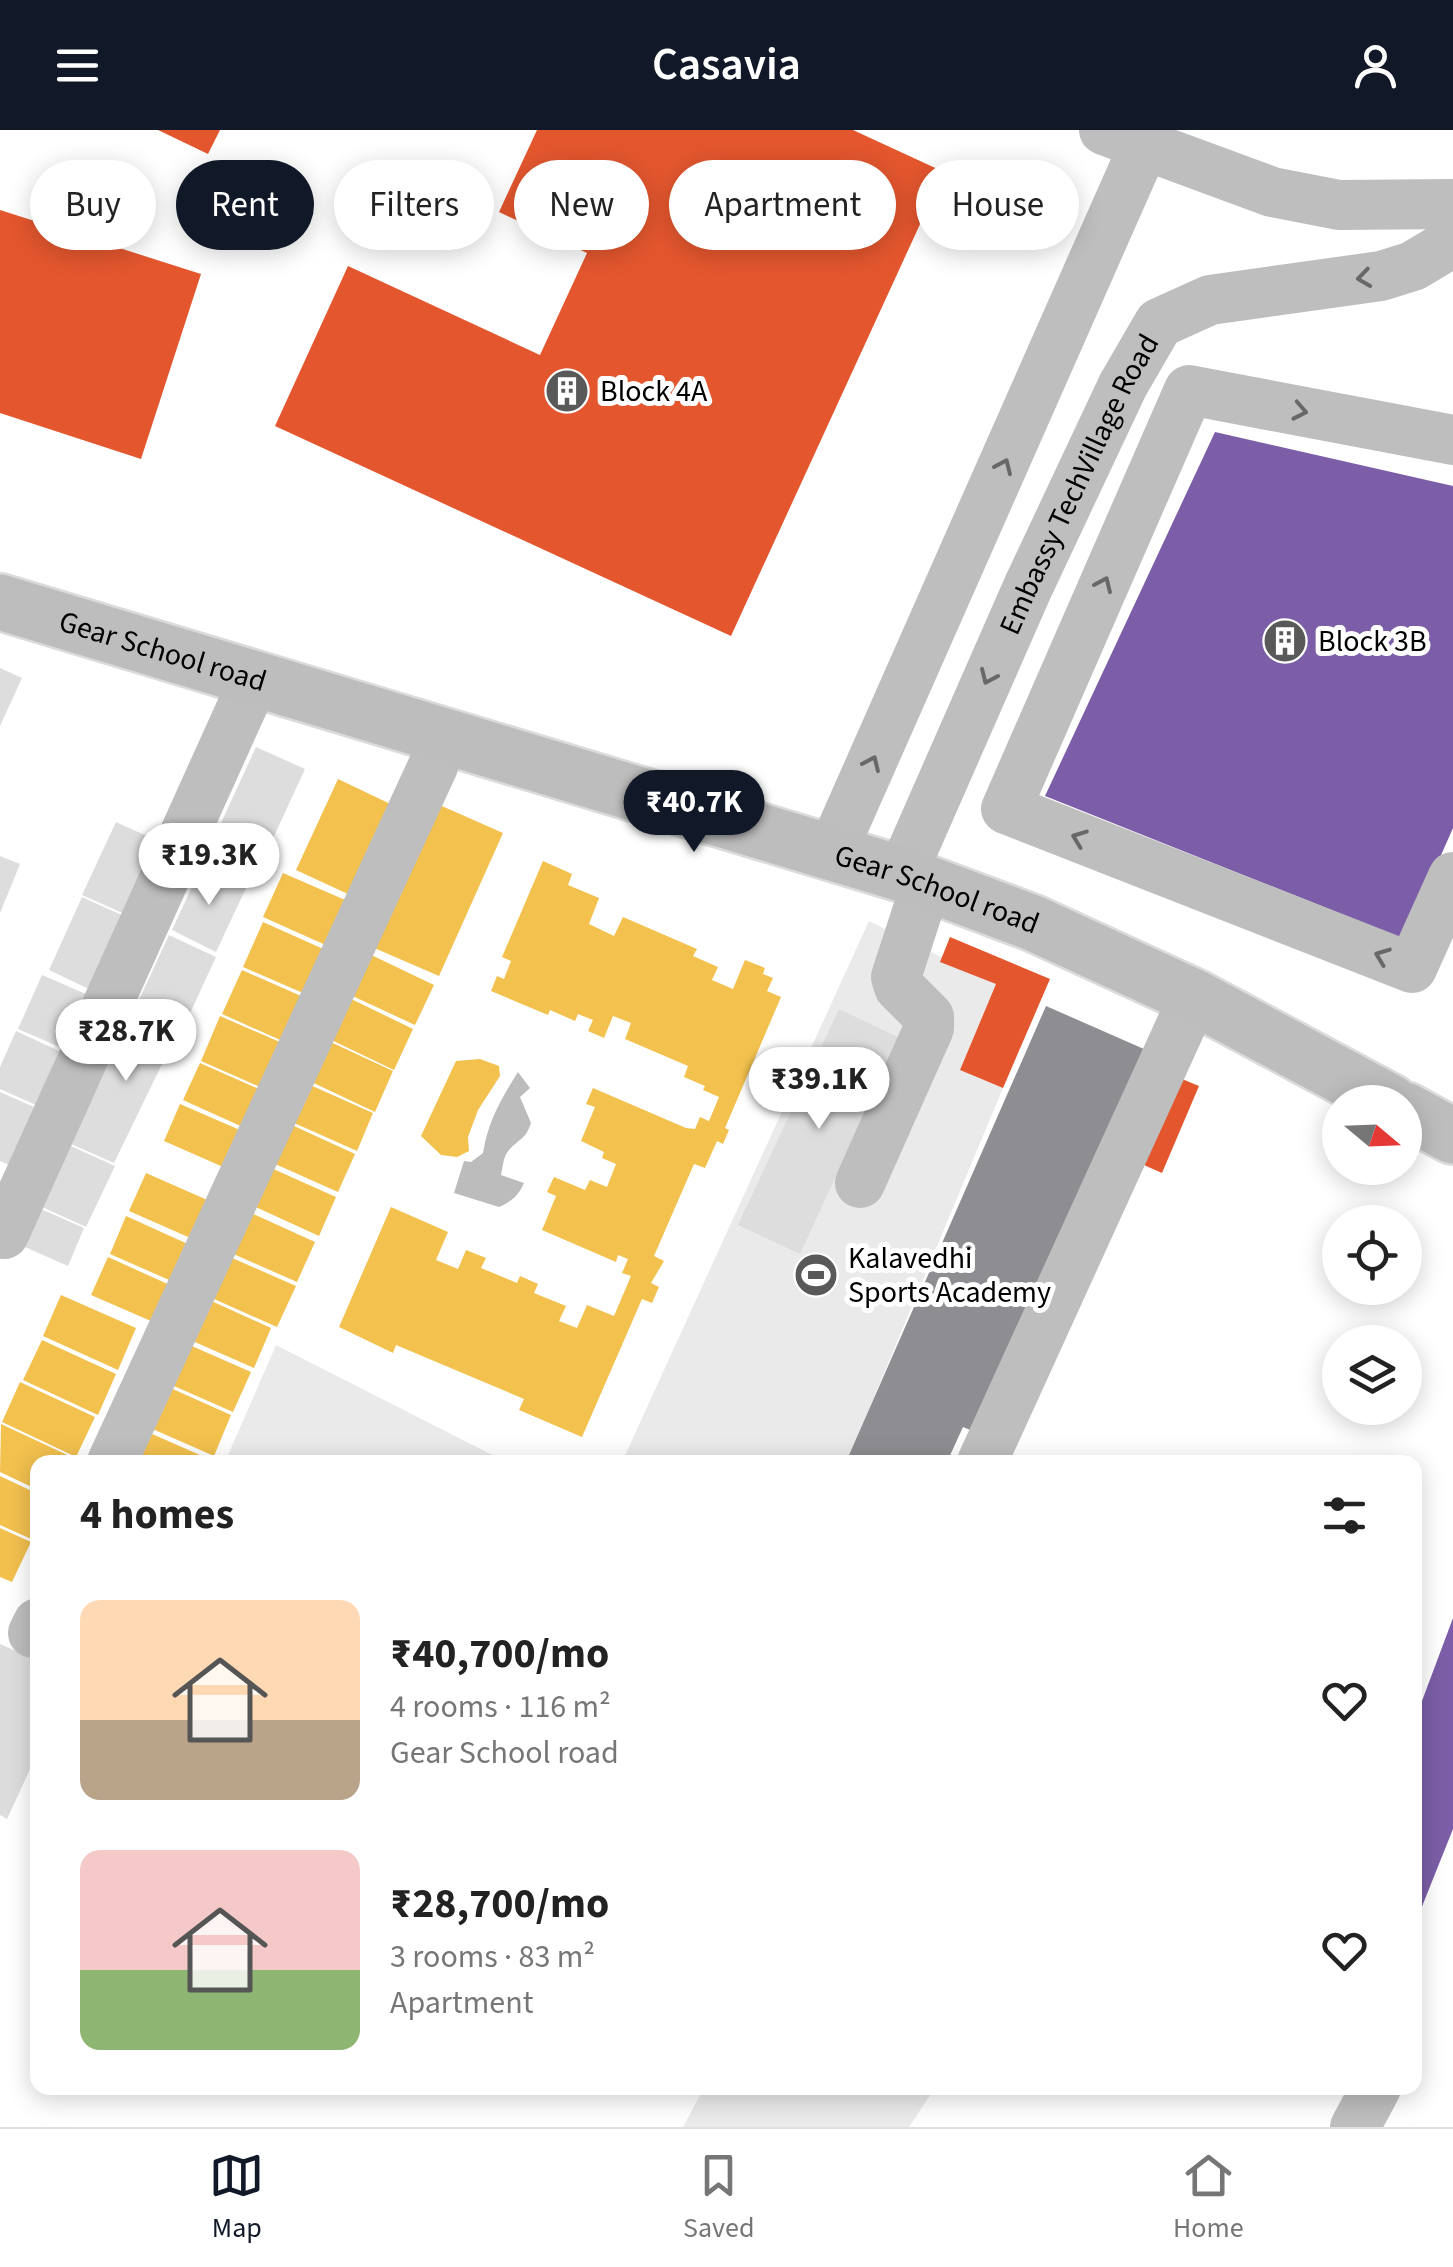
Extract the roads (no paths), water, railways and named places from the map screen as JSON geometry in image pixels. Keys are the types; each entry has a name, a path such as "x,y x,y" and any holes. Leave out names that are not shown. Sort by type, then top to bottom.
{"main road":[{"name":"Gear School road","path":"0,602 914,880 1033,923 1194,997 1358,1085"},
{"path":"1422,1119 1453,1136"}],"street":[{"path":"832,852 1053,356 1134,136 1272,192 1339,205 1453,204"},
{"name":"Embassy TechVillage Road","path":"860,1183 928,1028 929,1017 899,987 896,978 914,880 1028,587 1123,385 1159,322 1210,300 1440,266"},
{"path":"1053,356 1123,385"},
{"path":"1453,440 1189,390 1006,810 1412,968 1453,877"},
{"path":"4,1234 256,678"},
{"path":"115,1455 434,766 443,734"},
{"path":"985,1455 1194,997"},
{"path":"1356,2127 1372,2095"}],"place":[{"name":"Block 4A","path":"567,391"},
{"name":"Block 3B","path":"1285,641"},
{"name":"Kalavedhi Sports Academy","path":"816,1275"}]}
